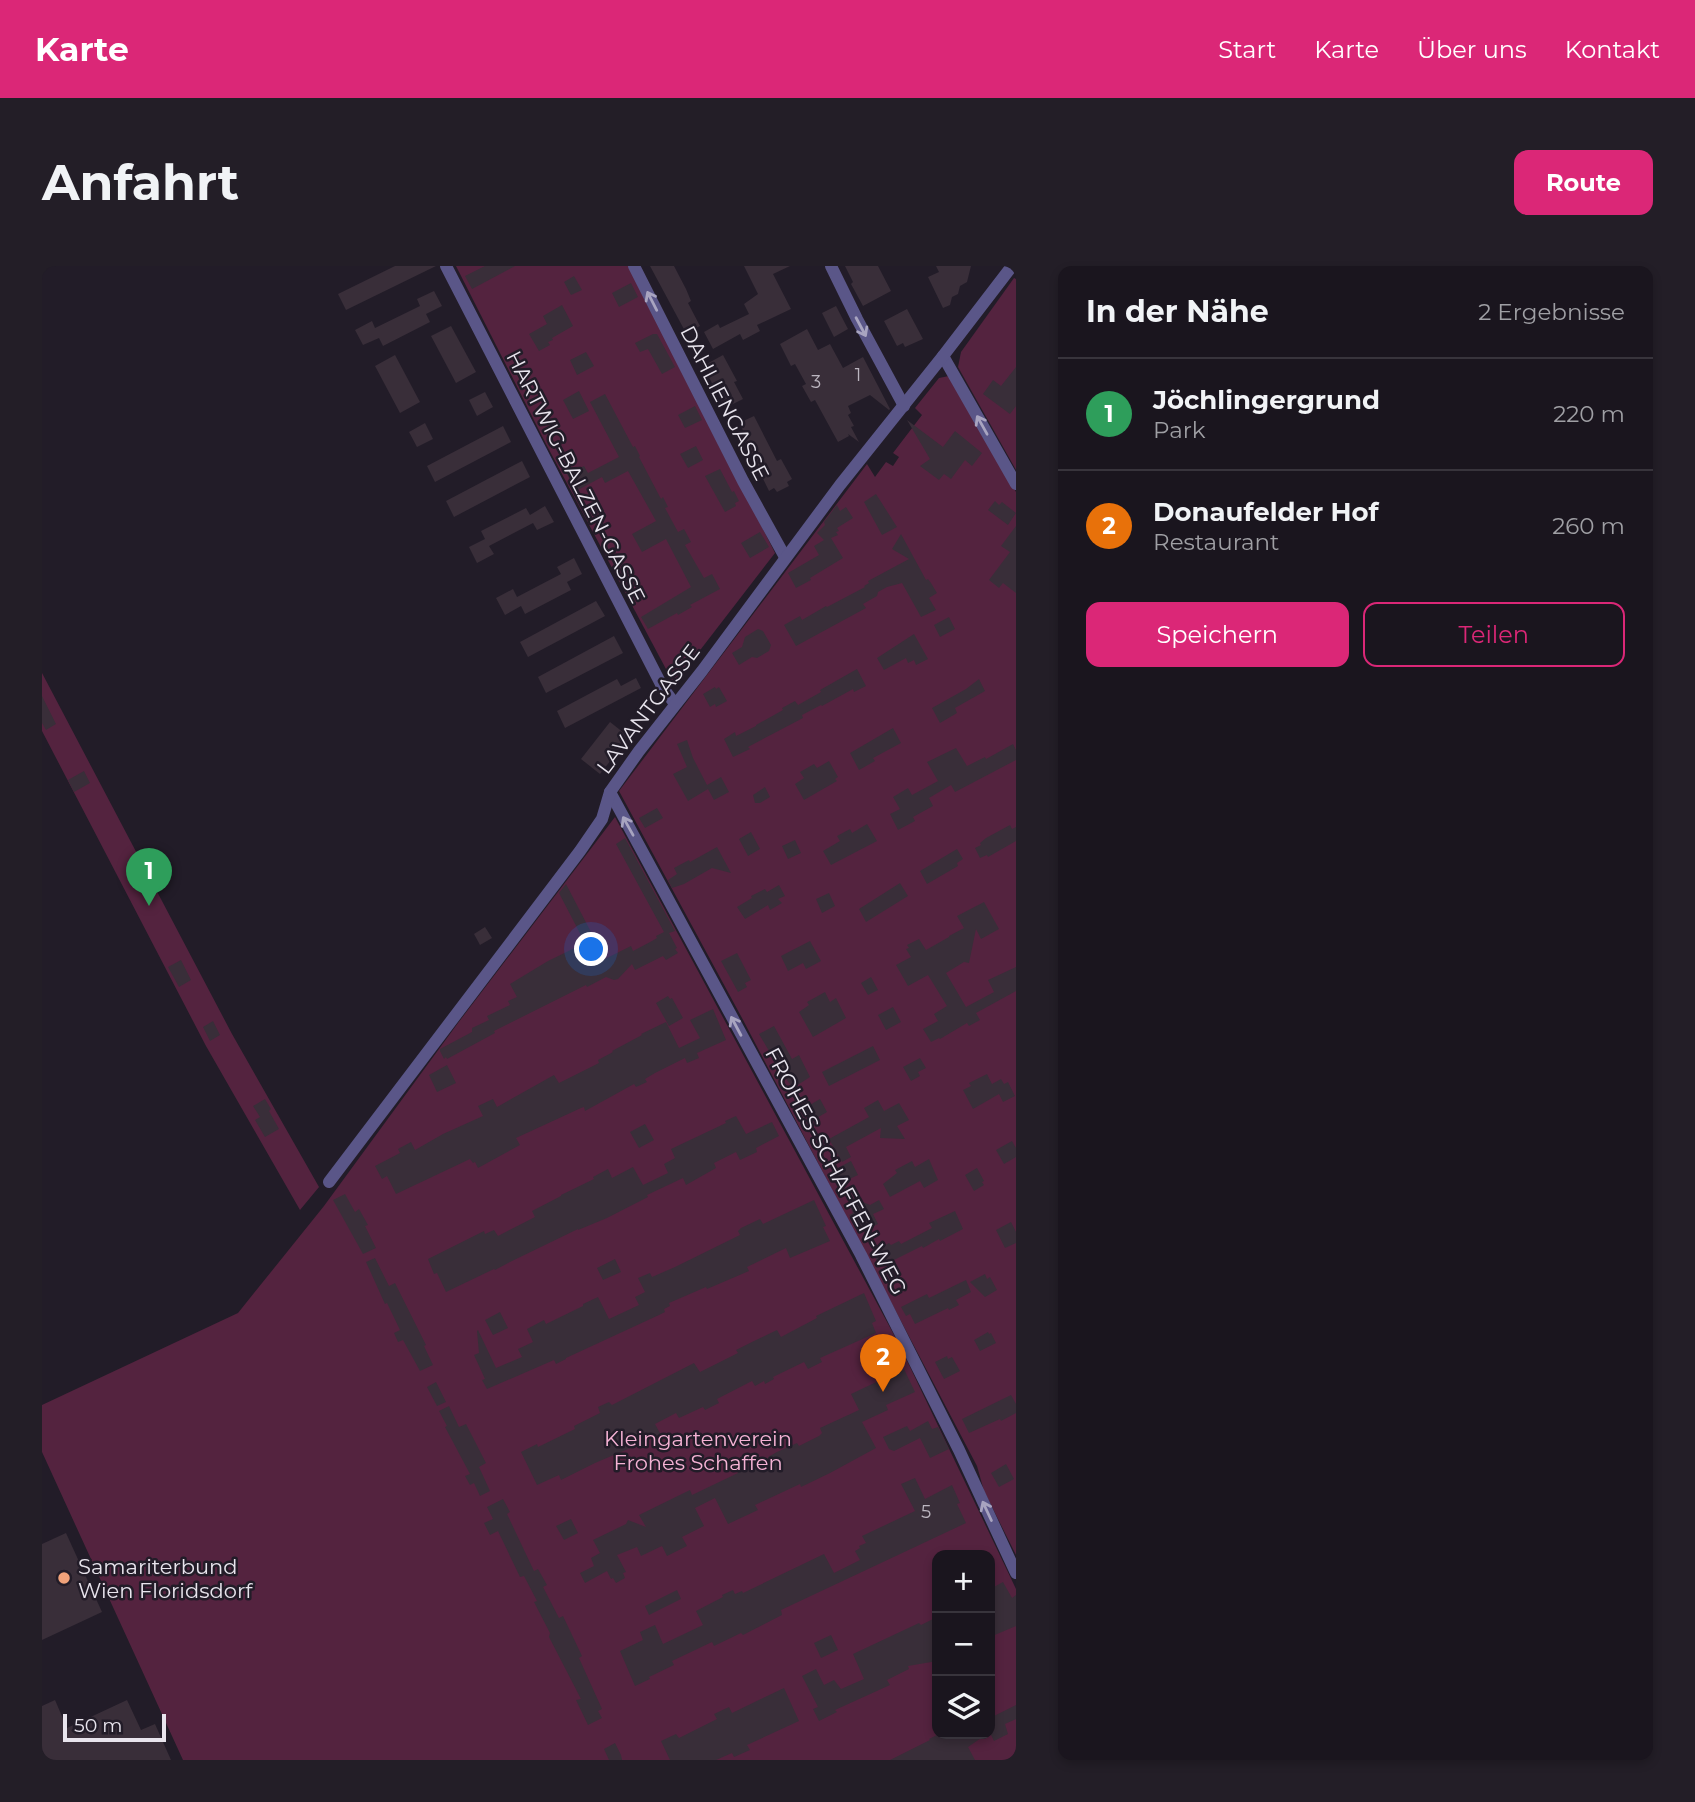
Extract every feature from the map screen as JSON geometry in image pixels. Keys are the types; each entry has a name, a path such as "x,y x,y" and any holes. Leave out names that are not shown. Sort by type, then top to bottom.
{"street":[{"name":"HARTWIG-BALZEN-GASSE","path":"446,266 657,677 675,704"},
{"name":"DAHLIENGASSE","path":"634,266 743,481 786,556"},
{"path":"831,266 904,406"},
{"name":"LAVANTGASSE","path":"329,1182 595,830 602,819 610,792 639,751 840,485 1012,266"},
{"path":"943,356 1016,484"},
{"name":"FROHES-SCHAFFEN-WEG","path":"610,792 861,1255 959,1450 1016,1573"}],"green space":[{"path":"456,266 632,266 775,553 674,684 546,444"},
{"path":"1014,278 1016,470 958,367 961,352"},
{"path":"949,376 1016,492 1016,1555 984,1491 977,1466 742,1018 619,791 867,464 875,477 886,462 893,466 899,457 893,453 922,415 915,408 939,378"},
{"path":"42,673 232,1034 319,1187 300,1210 206,1046 42,731"},
{"name":"Kleingartenverein Frohes Schaffen","path":"615,817 900,1346 1016,1589 1016,1760 183,1760 42,1452 42,1405 238,1313 324,1206 458,1023"}],"building":[{"path":"395,266 436,266 346,310 338,294"},
{"path":"485,266 515,266 472,289 465,276"},
{"path":"650,266 674,266 700,326 686,333"},
{"path":"744,266 790,266 773,274 791,309 757,325 760,331 743,340 740,334 713,349 704,332 718,324 720,328 749,314 744,304 758,294"},
{"path":"845,266 878,266 891,291 863,306"},
{"path":"936,266 971,266 967,282 960,286 950,305 943,308 928,277 939,272"},
{"path":"574,276 582,290 571,295 564,282"},
{"path":"631,283 638,297 619,307 612,293"},
{"path":"434,291 442,306 426,314 430,322 383,346 379,338 363,345 355,330 372,321 375,328 420,306 417,299"},
{"path":"562,305 573,326 552,338 553,340 548,342 550,345 539,351 529,334 547,324 543,316"},
{"path":"836,306 848,329 834,337 822,313"},
{"path":"907,309 923,339 905,347 903,343 897,346 884,321"},
{"path":"451,326 476,372 456,383 431,336"},
{"path":"807,329 818,350 830,344 843,368 863,357 890,409 870,395 848,406 851,413 848,415 854,426 851,427 859,442 848,434 849,436 838,442 815,400 811,402 802,386 806,384 795,364 791,366 780,344"},
{"path":"657,334 675,367 662,374 648,349 640,352 635,343"},
{"path":"586,352 594,366 577,375 570,360"},
{"path":"395,355 420,402 400,413 375,366"},
{"path":"723,355 743,399 725,408 703,366"},
{"path":"1016,367 1016,406 1010,414 983,394 993,380 1001,386"},
{"path":"579,391 589,411 573,419 563,400"},
{"path":"485,392 493,407 477,416 469,400"},
{"path":"605,394 661,499 663,497 668,507 665,508 678,532 684,529 691,542 685,545 704,578 712,574 720,589 690,605 692,607 678,615 677,613 648,629 641,617 691,587 666,539 642,552 632,534 656,521 628,471 605,483 602,477 576,491 567,474 584,466 588,473 619,457 590,402"},
{"path":"695,406 702,420 685,428 678,415"},
{"path":"754,416 777,461 781,459 792,479 787,482 789,486 777,492 774,488 769,491 743,438 746,436 739,423"},
{"path":"907,420 943,447 955,431 982,453 972,466 965,460 951,479 944,474 939,480 920,466 930,459"},
{"path":"425,423 433,439 417,447 409,432"},
{"path":"503,426 511,442 435,482 427,466"},
{"path":"696,446 703,460 688,468 680,454"},
{"path":"522,461 530,477 454,517 446,501"},
{"path":"720,469 739,501 725,512 705,476"},
{"path":"876,494 897,527 882,535 864,502"},
{"path":"995,501 999,505 1002,502 1016,513 1008,525 988,510"},
{"path":"837,505 840,511 846,507 853,518 837,528 838,535 831,538 843,558 796,588 788,573 819,555 814,546 824,540 817,533"},
{"path":"545,506 554,522 537,530 533,523 489,546 494,554 477,563 469,547 485,539 481,531 526,508 530,515"},
{"path":"1016,526 1016,593 1003,583 999,588 989,580 1010,552 1001,546"},
{"path":"760,532 769,547 750,558 741,543"},
{"path":"901,534 926,580 928,579 937,593 929,598 936,610 921,617 902,583 878,592 877,596 863,604 866,608 796,646 784,625 800,616 802,620 865,587 868,581 909,559 892,549"},
{"path":"574,558 582,574 567,582 571,590 525,614 521,606 505,615 496,598 513,589 517,597 561,574 557,567"},
{"path":"596,601 605,616 528,657 520,642"},
{"path":"949,617 955,629 940,637 934,625"},
{"path":"758,629 763,631 771,645 769,651 739,665 732,653 742,647 745,637"},
{"path":"914,634 928,659 916,665 914,660 908,663 906,658 884,670 877,658"},
{"path":"614,636 623,653 546,693 538,677"},
{"path":"857,669 866,686 854,692 853,689 802,715 803,718 733,757 724,739 735,732 736,736 756,726 795,701 798,705"},
{"path":"636,678 641,688 565,728 557,711 617,679 621,686"},
{"path":"979,679 985,691 955,708 957,713 940,723 932,708"},
{"path":"719,687 727,701 710,707 703,694"},
{"path":"42,696 56,724 46,730 42,723"},
{"path":"610,722 629,737 600,774 581,759"},
{"path":"893,728 901,743 873,758 875,761 859,770 850,753"},
{"path":"687,740 707,785 721,777 729,792 714,800 708,789 688,801 673,774 687,767 677,744"},
{"path":"1013,744 1016,760 955,792 951,785 929,798 933,806 913,817 915,821 898,830 890,814 900,809 893,797 908,788 912,795 938,781 927,762 956,748 967,766"},
{"path":"829,761 838,777 835,779 837,781 804,800 795,784 804,778 800,772 814,764 817,768"},
{"path":"84,771 90,783 74,792 68,780"},
{"path":"765,787 770,797 755,803 753,795"},
{"path":"657,808 663,818 645,828 639,818"},
{"path":"867,824 877,841 831,865 823,851 840,841 837,836 850,829 852,833"},
{"path":"1010,825 1012,829 1016,827 1016,841 988,857 987,855 980,858 975,848 986,838"},
{"path":"751,832 760,849 748,856 739,839"},
{"path":"625,838 675,931 669,933 678,953 666,960 663,956 635,970 632,964 618,979 606,977 587,987 586,985 444,1059 440,1049 472,1032 472,1028 489,1020 487,1016 510,1005 508,1001 517,997 510,984 585,943 559,893 566,884 605,959 631,946 633,951 664,932 616,844"},
{"path":"795,840 801,853 788,859 782,846"},
{"path":"717,847 731,873 712,868 672,888 668,880 677,874 674,868"},
{"path":"957,849 963,859 957,863 958,866 927,884 920,871"},
{"path":"900,883 908,896 866,922 859,909"},
{"path":"779,885 785,896 778,899 782,903 770,910 768,905 745,919 737,907 752,898 751,896 765,889 767,892"},
{"path":"829,893 835,906 822,913 816,899"},
{"path":"984,902 999,929 981,939 976,929 969,963 964,962 946,973 966,1007 994,992 988,980 1016,967 1016,991 976,1013 980,1020 969,1026 967,1023 931,1042 923,1029 938,1021 934,1014 947,1006 928,975 908,986 896,965 911,957 906,949 909,948 907,945 919,939 926,950 964,928 957,916"},
{"path":"485,927 492,938 480,945 474,934"},
{"path":"810,941 821,961 806,969 803,963 788,971 781,956"},
{"path":"737,953 751,980 745,983 747,987 738,992 721,961"},
{"path":"181,960 191,980 179,987 168,967"},
{"path":"871,977 878,990 868,995 861,983"},
{"path":"825,992 830,1002 836,998 846,1018 813,1037 799,1012 809,1005 807,1002"},
{"path":"668,996 672,998 683,1018 669,1026 656,1003"},
{"path":"893,1007 901,1022 886,1030 878,1015"},
{"path":"713,1009 726,1040 697,1053 699,1058 687,1063 685,1058 645,1079 647,1082 636,1087 634,1084 585,1111 584,1107 581,1108 516,1138 520,1145 478,1168 470,1159 396,1194 387,1176 382,1179 375,1166 400,1153 398,1149 411,1142 415,1150 483,1116 478,1106 493,1099 497,1107 554,1075 559,1083 599,1063 598,1060 612,1051 666,1022 679,1048 700,1038 690,1020"},
{"path":"213,1021 220,1035 210,1041 203,1027"},
{"path":"774,1026 792,1059 799,1055 810,1077 793,1088 759,1034"},
{"path":"873,1046 880,1060 829,1086 822,1072"},
{"path":"920,1058 926,1068 918,1072 920,1076 911,1081 903,1067"},
{"path":"447,1065 456,1083 437,1092 429,1075"},
{"path":"987,1074 992,1084 1001,1079 1004,1084 1008,1082 1015,1096 1003,1102 999,1094 973,1109 963,1090 971,1086 969,1083"},
{"path":"265,1099 279,1129 265,1137 255,1120 260,1117 253,1106"},
{"path":"820,1099 827,1112 810,1122 803,1109"},
{"path":"878,1100 884,1111 899,1103 909,1120 897,1126 905,1139 880,1138 881,1128 846,1147 851,1157 842,1162 829,1139 869,1117 864,1108"},
{"path":"736,1116 746,1134 772,1122 779,1136 740,1160 736,1152 714,1163 716,1168 686,1185 683,1178 607,1218 578,1229 446,1292 437,1273 434,1274 428,1259 484,1231 485,1234 494,1230 498,1236 535,1217 532,1211 608,1169 612,1178 633,1167 643,1185 668,1173 664,1164 675,1158 671,1149"},
{"path":"645,1124 654,1140 639,1148 630,1132"},
{"path":"1012,1141 1016,1148 1016,1157 1004,1164 996,1150"},
{"path":"929,1159 938,1180 924,1188 920,1181 890,1197 883,1184 897,1173 895,1170 912,1161 915,1167"},
{"path":"851,1161 858,1175 841,1183 834,1170"},
{"path":"977,1168 984,1185 974,1191 965,1175"},
{"path":"345,1194 355,1212 359,1209 376,1248 363,1254 333,1200"},
{"path":"814,1200 830,1241 790,1258 786,1248 747,1267 749,1271 669,1303 670,1306 664,1309 665,1312 556,1364 554,1360 487,1389 474,1355 479,1353 478,1330 496,1368 522,1357 518,1349 533,1342 527,1329 544,1320 546,1324 598,1297 609,1319 639,1305 635,1297 645,1292 638,1278 650,1273 652,1277 675,1267 740,1235 738,1231 741,1228 760,1219 763,1224"},
{"path":"858,1200 870,1205 879,1200 884,1209 873,1214 878,1224 863,1232 849,1215 853,1213 849,1205"},
{"path":"955,1211 963,1229 886,1264 883,1258 877,1261 872,1252 889,1243 891,1245 899,1241 901,1244 932,1228 929,1223"},
{"path":"1011,1222 1016,1232 1016,1243 1005,1248 996,1230"},
{"path":"375,1258 389,1286 395,1283 433,1365 420,1371 403,1340 398,1342 394,1333 400,1330 366,1262"},
{"path":"615,1259 621,1272 603,1280 597,1268"},
{"path":"985,1274 987,1279 990,1277 997,1290 985,1297 970,1282"},
{"path":"966,1280 971,1292 956,1300 959,1305 949,1310 948,1308 915,1324 910,1314 906,1316 901,1307 927,1294 929,1298"},
{"path":"864,1293 876,1321 872,1323 876,1333 820,1358 822,1362 808,1369 804,1362 773,1377 774,1379 765,1384 764,1381 755,1386 752,1381 717,1399 719,1403 705,1410 703,1407 679,1418 676,1413 655,1424 661,1435 561,1480 559,1475 537,1485 521,1452 575,1429 574,1426 600,1413 598,1407 609,1402 612,1405 694,1363 700,1372 738,1353 736,1350 754,1341 777,1330 781,1337 817,1318 816,1316"},
{"path":"500,1312 508,1328 493,1335 485,1320"},
{"path":"988,1332 996,1343 980,1351 974,1340"},
{"path":"947,1356 948,1359 952,1357 960,1371 944,1379 935,1362"},
{"path":"904,1369 915,1392 886,1405 888,1410 862,1422 876,1448 801,1487 800,1484 755,1505 758,1510 728,1524 715,1498 695,1508 704,1526 682,1537 687,1546 667,1556 662,1546 641,1556 637,1547 617,1555 626,1572 623,1573 625,1578 616,1583 607,1571 585,1583 580,1573 594,1566 591,1558 600,1553 593,1540 626,1524 628,1520 646,1527 639,1515 690,1490 692,1495 777,1452 797,1443 799,1446 819,1436 822,1433 820,1428 859,1410 851,1394"},
{"path":"436,1382 446,1402 437,1406 427,1387"},
{"path":"1011,1395 1016,1404 1016,1413 969,1433 962,1419"},
{"path":"449,1406 459,1427 466,1424 486,1463 479,1467 490,1491 480,1496 474,1483 470,1485 465,1476 470,1474 439,1411"},
{"path":"928,1421 932,1429 938,1427 949,1449 930,1458 920,1438 894,1451 889,1449 883,1437 907,1426 910,1431"},
{"path":"1006,1464 1014,1479 999,1487 991,1473"},
{"path":"915,1478 925,1499 952,1485 966,1523 781,1610 782,1615 743,1635 741,1633 714,1646 712,1642 672,1661 674,1665 635,1686 620,1651 643,1640 640,1632 655,1625 663,1644 703,1625 696,1611 733,1590 735,1594 742,1591 743,1593 824,1554 834,1573 860,1560 855,1551 866,1543 862,1536 915,1511 901,1484"},
{"path":"503,1499 510,1512 507,1514 534,1571 538,1569 547,1585 543,1587 559,1618 563,1616 582,1656 579,1658 602,1709 598,1711 602,1718 588,1725 576,1700 581,1699 549,1637 550,1633 534,1602 537,1601 524,1576 520,1577 498,1531 490,1535 484,1523 493,1519 487,1507"},
{"path":"571,1519 578,1533 564,1540 556,1526"},
{"name":"Samariterbund Wien Floridsdorf","path":"66,1533 102,1612 42,1640 42,1544"},
{"path":"1003,1582 1012,1598 1016,1595 1016,1626 995,1635 995,1613 995,1586"},
{"path":"677,1590 681,1599 649,1615 645,1606"},
{"path":"932,1620 932,1662 908,1666 909,1669 887,1680 890,1685 835,1710 837,1712 819,1721 813,1709 818,1707 802,1676 816,1669 824,1685 834,1680 841,1689 864,1679 853,1654 919,1623 921,1625"},
{"path":"831,1635 838,1650 821,1658 814,1643"},
{"path":"784,1688 799,1721 747,1745 750,1750 734,1757 732,1753 716,1760 670,1760 661,1741 676,1734 679,1738 717,1719 714,1714 729,1707 732,1713"},
{"path":"55,1700 67,1728 127,1700 141,1730 155,1724 171,1760 42,1760 42,1706"},
{"path":"1016,1705 1016,1719 1005,1724 1008,1734 994,1741 993,1739 995,1716"},
{"path":"929,1739 980,1739 968,1747 975,1760 890,1760"},
{"path":"615,1743 622,1760 609,1760 604,1749"}],"place":[{"name":"Jöchlingergrund","path":"149,906"},
{"name":"Donaufelder Hof","path":"883,1392"},
{"name":"Samariterbund Wien Floridsdorf","path":"64,1578"}]}
